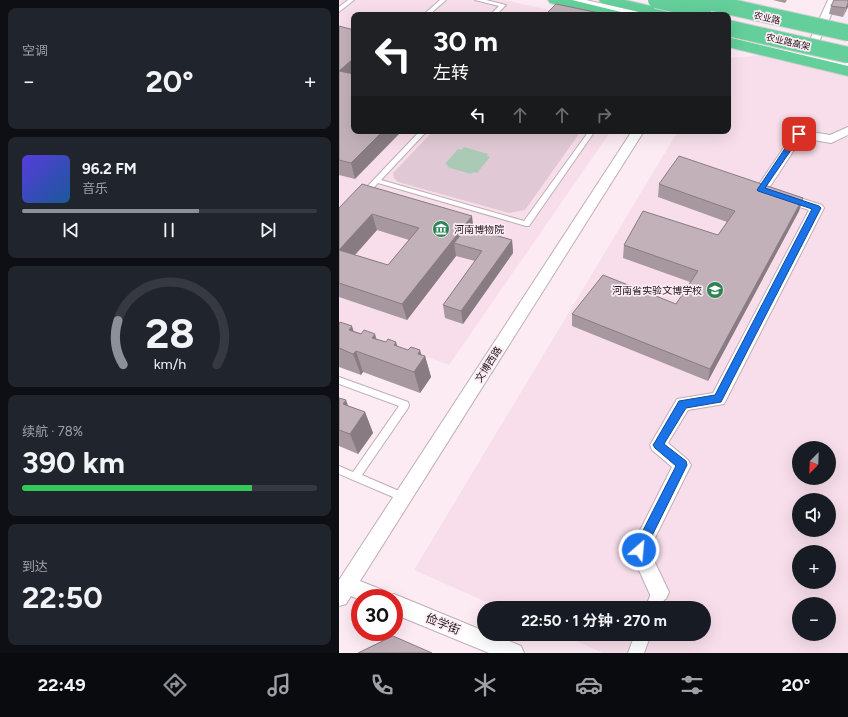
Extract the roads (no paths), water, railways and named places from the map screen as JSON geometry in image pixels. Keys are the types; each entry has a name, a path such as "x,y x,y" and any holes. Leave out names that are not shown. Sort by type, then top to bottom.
{"highway":[{"path":"555,0 604,12"},
{"path":"606,0 658,12"},
{"name":"农业路高架","path":"656,0 715,12"},
{"path":"689,0 713,3 848,33"},
{"name":"农业路高架","path":"731,16 848,43"},
{"name":"农业路高架","path":"731,29 848,56"},
{"path":"731,43 848,71"}],"street":[{"path":"569,0 622,12"},
{"name":"农业路","path":"685,0 717,12"},
{"path":"808,55 833,0"},
{"name":"农业路","path":"731,15 848,36"},
{"path":"731,37 848,64"},
{"path":"656,601 659,592 639,550 682,465 658,445 683,404 718,399 817,208 761,190 799,134 831,139 848,131"},
{"name":"文博西路","path":"343,591 636,134"},
{"name":"俭学街","path":"403,608 513,653"},
{"path":"636,653 640,641"}],"lane":[{"path":"339,10 351,0"},
{"path":"429,12 443,0"},
{"path":"478,0 503,5 496,12"},
{"path":"361,198 421,134"},
{"path":"377,181 526,224 590,134"},
{"path":"339,380 405,405 355,477"},
{"path":"339,470 403,498"}],"place":[{"name":"河南博物院","path":"441,229"},
{"name":"河南省实验文博学校","path":"715,290"}]}
